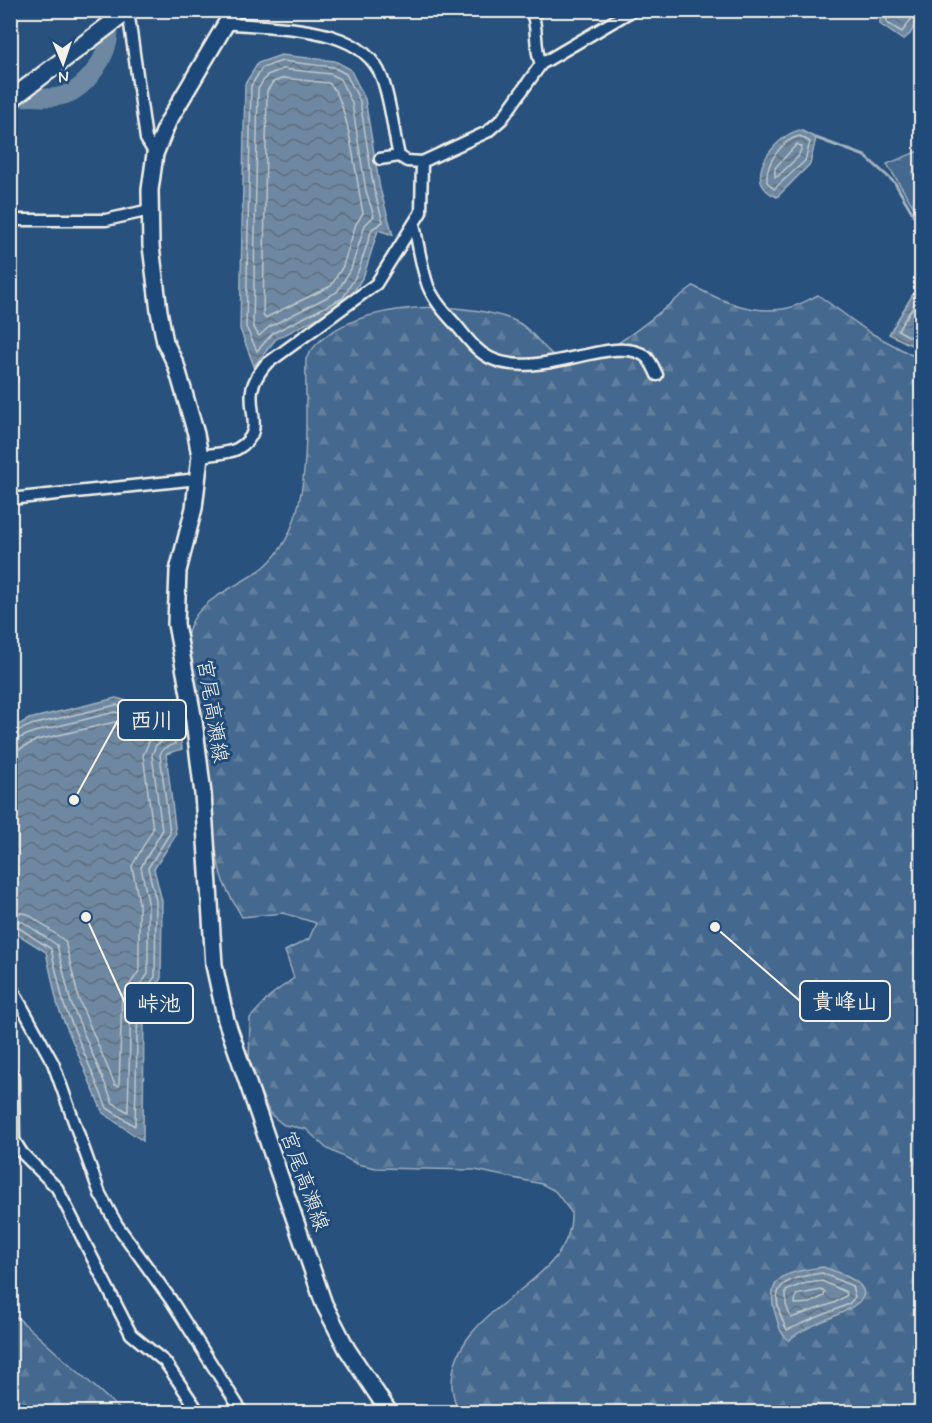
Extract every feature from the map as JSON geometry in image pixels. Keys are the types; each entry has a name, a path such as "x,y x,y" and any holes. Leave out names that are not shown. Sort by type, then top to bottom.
{"main road":[{"name":"宮尾高瀬線","path":"234,10 168,122 155,154 150,210 152,255 163,332 183,388 200,456 194,508 178,572 177,624 194,721 203,794 211,935 217,990 324,1304 347,1349 389,1413"},
{"path":"10,100 128,11"}],"street":[{"path":"531,10 536,25 534,37 541,64"},
{"path":"380,159 399,156 407,161 422,162 486,132 502,119 541,64 633,10"},
{"path":"128,11 146,139 155,154"},
{"path":"225,23 321,33 352,43 370,57 382,77 399,156"},
{"path":"200,456 236,449 248,439 256,424 252,393 255,378 265,365 376,284 421,212 422,162"},
{"path":"10,220 106,220 150,210"},
{"path":"414,224 429,288 447,316 471,344 489,357 526,366 606,351 631,350 648,358 657,375"},
{"path":"10,499 198,479"},
{"path":"10,985 53,1063 100,1194 117,1225 171,1300 242,1413"},
{"path":"10,1071 13,1076 14,1140 22,1153 57,1188 131,1334 165,1362 199,1413"}],"green space":[{"path":"922,150 921,219 887,164"},
{"path":"693,286 736,305 759,310 788,308 818,295 869,332 921,360 921,1412 458,1412 452,1386 457,1358 471,1334 490,1314 535,1278 554,1259 567,1238 571,1212 555,1191 542,1184 475,1170 376,1168 357,1164 326,1148 306,1129 284,1125 270,1114 249,1064 250,1018 271,995 294,978 285,951 309,939 316,923 283,913 242,917 225,886 217,857 208,773 189,677 187,641 190,626 203,607 213,599 264,567 281,548 293,525 304,469 306,359 321,340 343,325 370,315 432,307 490,313 521,324 557,358 575,362 588,359 619,342"},
{"path":"10,1311 123,1412 11,1412"}],"water":[{"path":"880,11 921,11 921,14 910,34 903,40 880,24"},
{"path":"281,55 335,61 350,69 365,99 380,189 393,235 378,230 364,275 347,303 276,339 254,366 240,329 245,84 258,63"},
{"path":"800,130 816,138 810,164 777,197 766,190 761,181 761,171 772,149 781,140"},
{"path":"921,281 922,350 889,334"},
{"path":"116,698 177,715 182,749 166,754 176,835 154,869 162,901 161,980 144,1000 143,1141 103,1113 58,1007 46,952 16,933 11,933 11,729 29,719"},
{"path":"823,1267 851,1279 863,1290 861,1299 850,1308 799,1333 789,1341 780,1330 776,1316 773,1291 776,1283 790,1274"}],"waterway":[{"path":"10,100 22,97 56,97 74,91 82,85 96,69 105,52 109,39 111,10"},
{"path":"816,138 865,156 895,183 922,229"},
{"path":"10,367 10,380"}],"place":[{"name":"西川","path":"74,800"},
{"name":"峠池","path":"86,917"},
{"name":"貴峰山","path":"715,927"}]}
